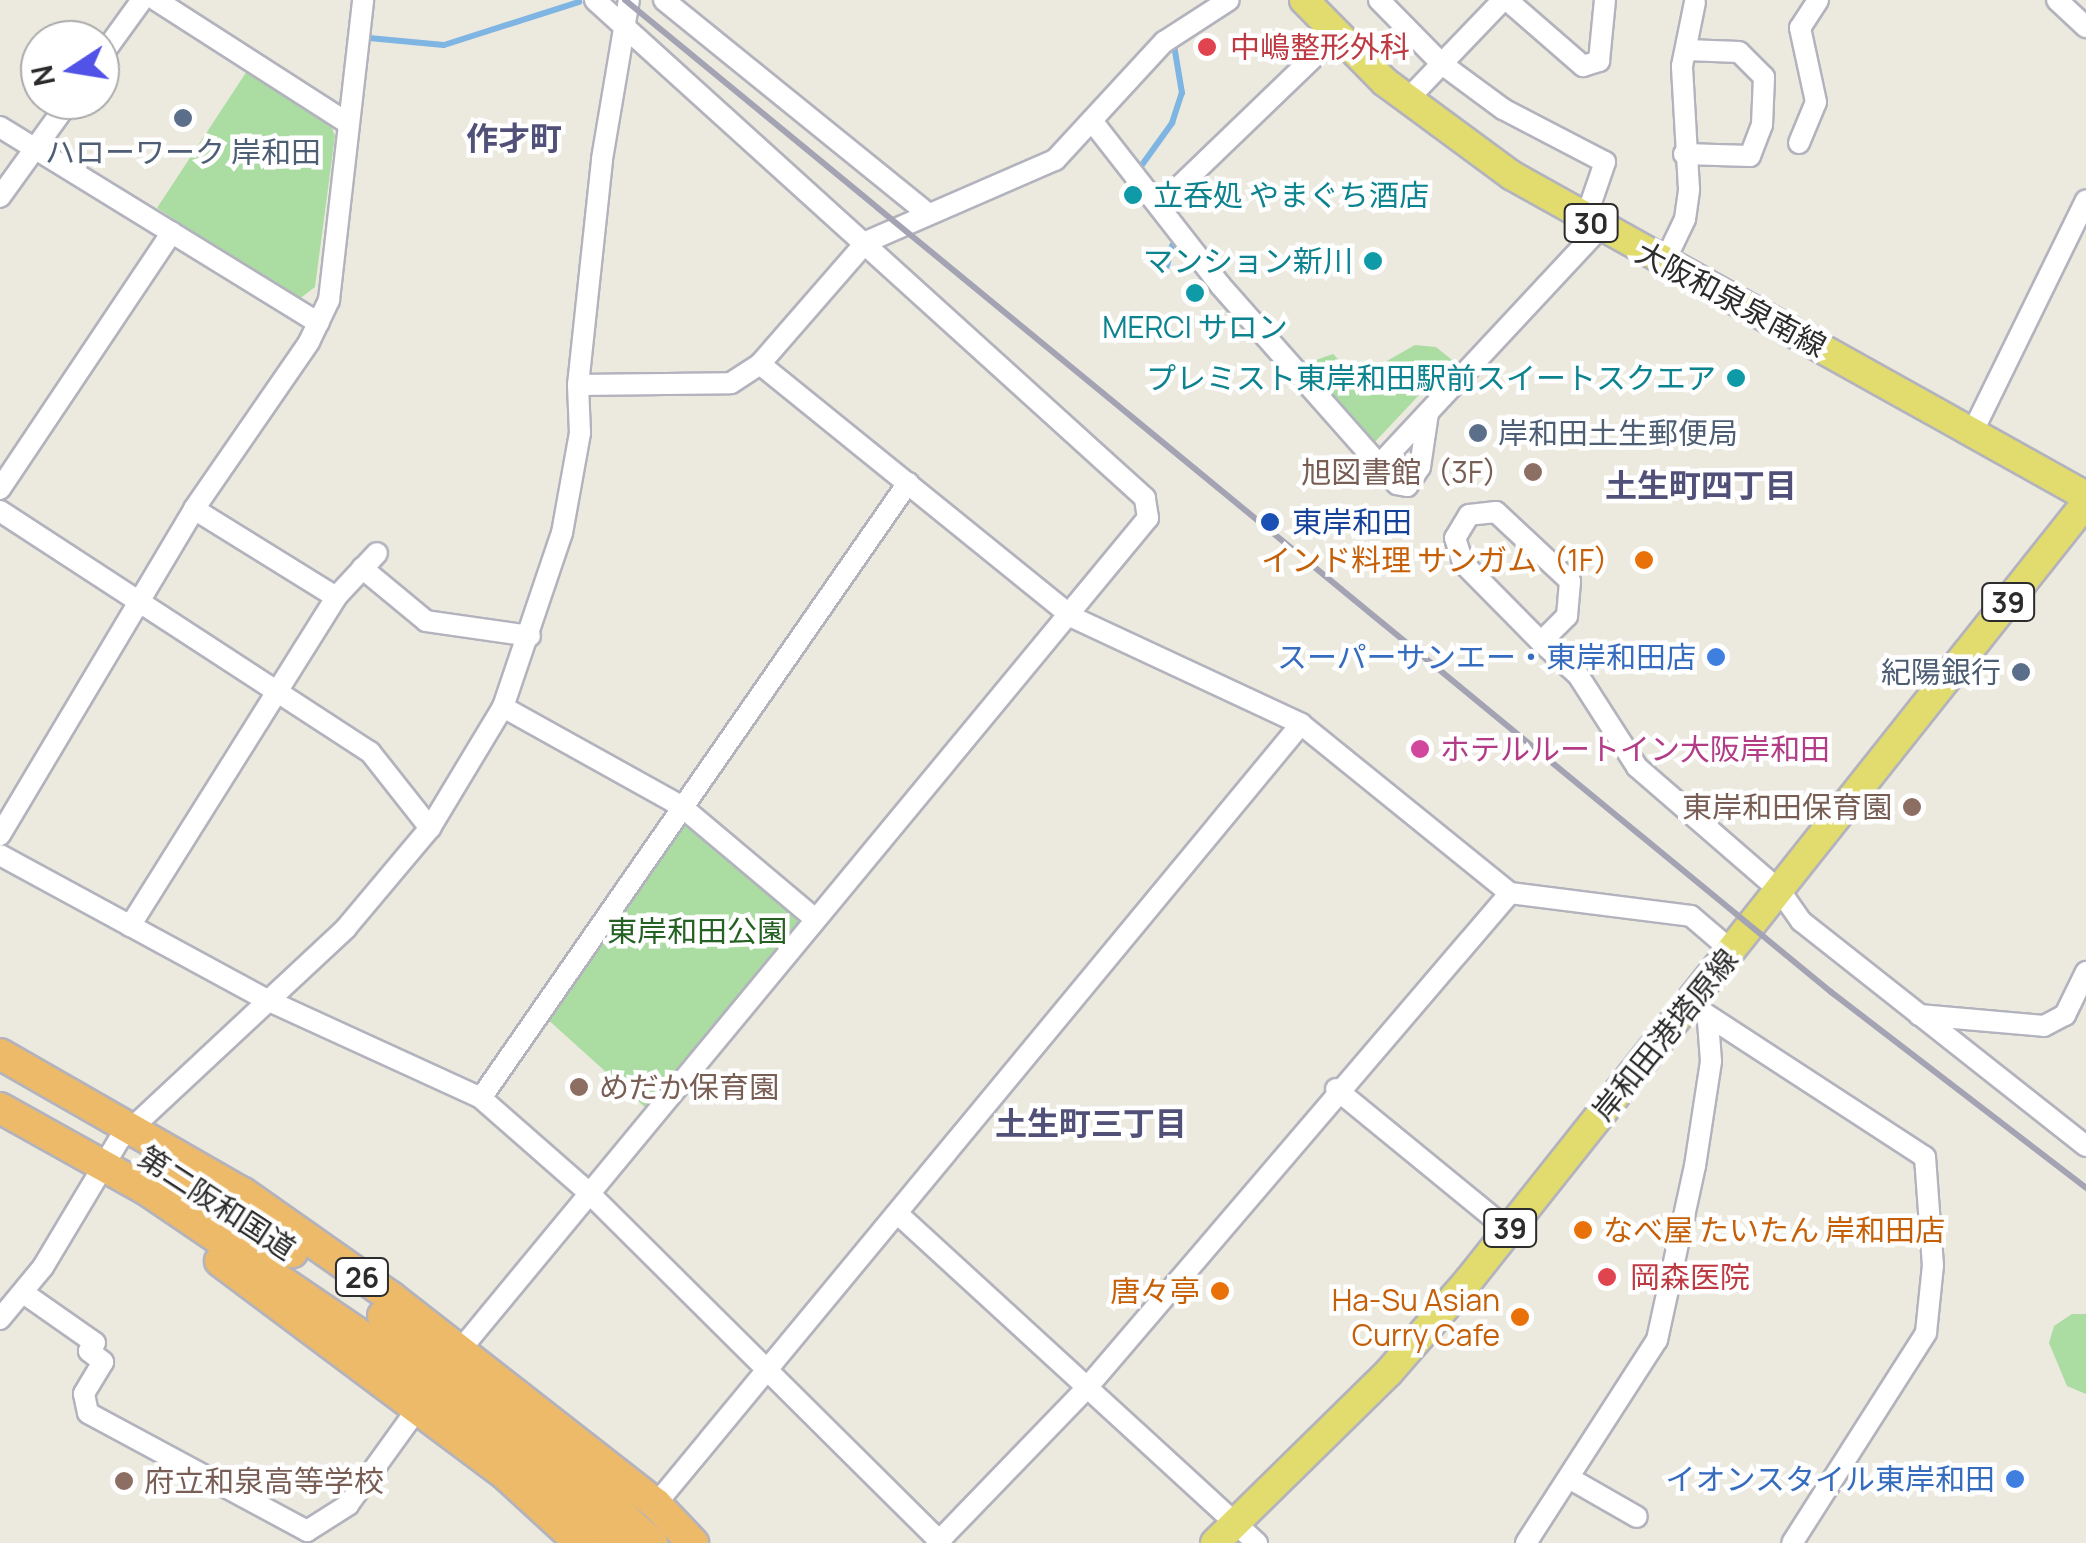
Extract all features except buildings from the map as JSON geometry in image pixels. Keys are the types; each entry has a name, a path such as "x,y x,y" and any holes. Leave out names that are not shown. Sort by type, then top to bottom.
{"highway":[{"name":"26","path":"0,1054 111,1152 182,1234 418,1408 580,1543"},
{"name":"第二阪和国道","path":"0,1073 111,1152 391,1322 566,1464 652,1543"},
{"name":"第二阪和国道","path":"0,1108 111,1152"},
{"name":"26","path":"0,1126 111,1152 243,1193 460,1349 656,1504 693,1543"},
{"name":"第二阪和国道","path":"155,1179 396,1359 542,1475 615,1543"}],"main road":[{"name":"大阪和泉泉南線","path":"1304,0 1407,100 1592,224 1972,432 2086,500"},
{"name":"岸和田港塔原線","path":"1224,1535 1390,1372 1508,1230 1699,1013 1732,951 2086,500"}],"street":[{"path":"120,30 142,0"},
{"path":"156,0 346,122"},
{"path":"0,835 194,509 318,323 328,300 362,0"},
{"path":"460,1349 1072,617 1148,518 1145,498 595,0"},
{"path":"0,1319 25,1294 111,1152 265,999 346,928 430,828 503,707 562,533 580,433 578,385 629,0"},
{"path":"664,0 926,212"},
{"path":"578,385 730,383 760,364 866,242 926,212 1055,160 1164,42 1229,0"},
{"path":"1378,0 1442,64 1502,110 1605,162 1592,224 1379,466"},
{"path":"1407,100 1505,0 1584,66 1599,61 1605,0"},
{"path":"1798,143 1816,102 1800,28 1818,0"},
{"path":"2057,0 2086,27"},
{"path":"1663,265 1685,218 1686,50 1695,2"},
{"path":"1159,206 1337,35"},
{"path":"1684,154 1750,156 1762,125 1764,78 1739,52 1686,50"},
{"path":"0,197 56,120"},
{"path":"1092,121 1288,367 1397,484 1413,480 1428,413"},
{"path":"0,127 318,323"},
{"path":"1972,432 2086,200"},
{"path":"0,490 172,232"},
{"path":"760,364 1072,617 1301,724 1510,894 1691,916 1732,951"},
{"path":"482,1098 908,483"},
{"path":"194,509 336,597"},
{"path":"0,511 370,752 430,828"},
{"path":"1540,642 1567,616 1570,581 1496,512 1469,515 1456,538 1463,563 1540,642 1578,675 1637,767 1780,892 1801,921 2086,1146"},
{"path":"130,926 336,597 369,560 426,622 530,636"},
{"path":"503,707 681,806 816,919"},
{"path":"656,1504 1301,724"},
{"path":"0,854 265,999 482,1098 588,1192 940,1542 1084,1390 1336,1089 1510,894"},
{"path":"1917,1015 2044,1026 2066,1015 2086,972"},
{"path":"1526,1543 1640,1374 1672,1293 1711,1060 1699,1013"},
{"path":"1699,1013 1924,1157 1933,1265 1926,1333 1792,1543"},
{"path":"1336,1089 1508,1230"},
{"path":"898,1214 1084,1390 1224,1535 1257,1543"},
{"path":"25,1294 95,1343 89,1351 103,1362 84,1394 88,1413 307,1532 348,1506 418,1408"},
{"path":"1570,1478 1637,1517"}],"green space":[{"path":"249,68 329,120 335,136 315,287 298,300 157,208"},
{"path":"1415,345 1436,347 1452,360 1373,444 1302,365 1333,354 1351,372 1371,370"},
{"name":"東岸和田公園","path":"686,816 805,919 647,1109 545,1017"},
{"path":"2072,1314 2086,1314 2086,1394 2067,1386 2049,1343 2054,1326"}],"waterway":[{"path":"369,38 444,45 579,2"},
{"path":"1139,169 1172,123 1182,93 1174,45"},
{"path":"1167,266 1172,246"}],"railway":[{"path":"625,0 1831,992 2086,1188"}],"place":[{"name":"中嶋整形外科","path":"1207,47"},
{"name":"ハローワーク 岸和田","path":"183,118"},
{"name":"立呑処 やまぐち酒店","path":"1133,195"},
{"name":"マンション新川","path":"1373,261"},
{"name":"MERCI サロン","path":"1195,293"},
{"name":"プレミスト東岸和田駅前スイートスクエア","path":"1736,378"},
{"name":"岸和田土生郵便局","path":"1478,433"},
{"name":"旭図書館（3F）","path":"1533,472"},
{"name":"東岸和田","path":"1270,522"},
{"name":"インド料理 サンガム（1F）","path":"1644,560"},
{"name":"スーパーサンエー・東岸和田店","path":"1716,657"},
{"name":"紀陽銀行","path":"2021,672"},
{"name":"ホテルルートイン大阪岸和田","path":"1420,749"},
{"name":"東岸和田保育園","path":"1912,807"},
{"name":"めだか保育園","path":"579,1087"},
{"name":"なべ屋 たいたん 岸和田店","path":"1583,1230"},
{"name":"岡森医院","path":"1607,1277"},
{"name":"唐々亭","path":"1220,1291"},
{"name":"Ha-Su Asian Curry Cafe","path":"1520,1317"},
{"name":"イオンスタイル東岸和田","path":"2015,1479"},
{"name":"府立和泉高等学校","path":"124,1481"}],"district":[{"name":"作才町","path":"514,138"},
{"name":"土生町四丁目","path":"1701,485"},
{"name":"土生町三丁目","path":"1091,1123"}]}
